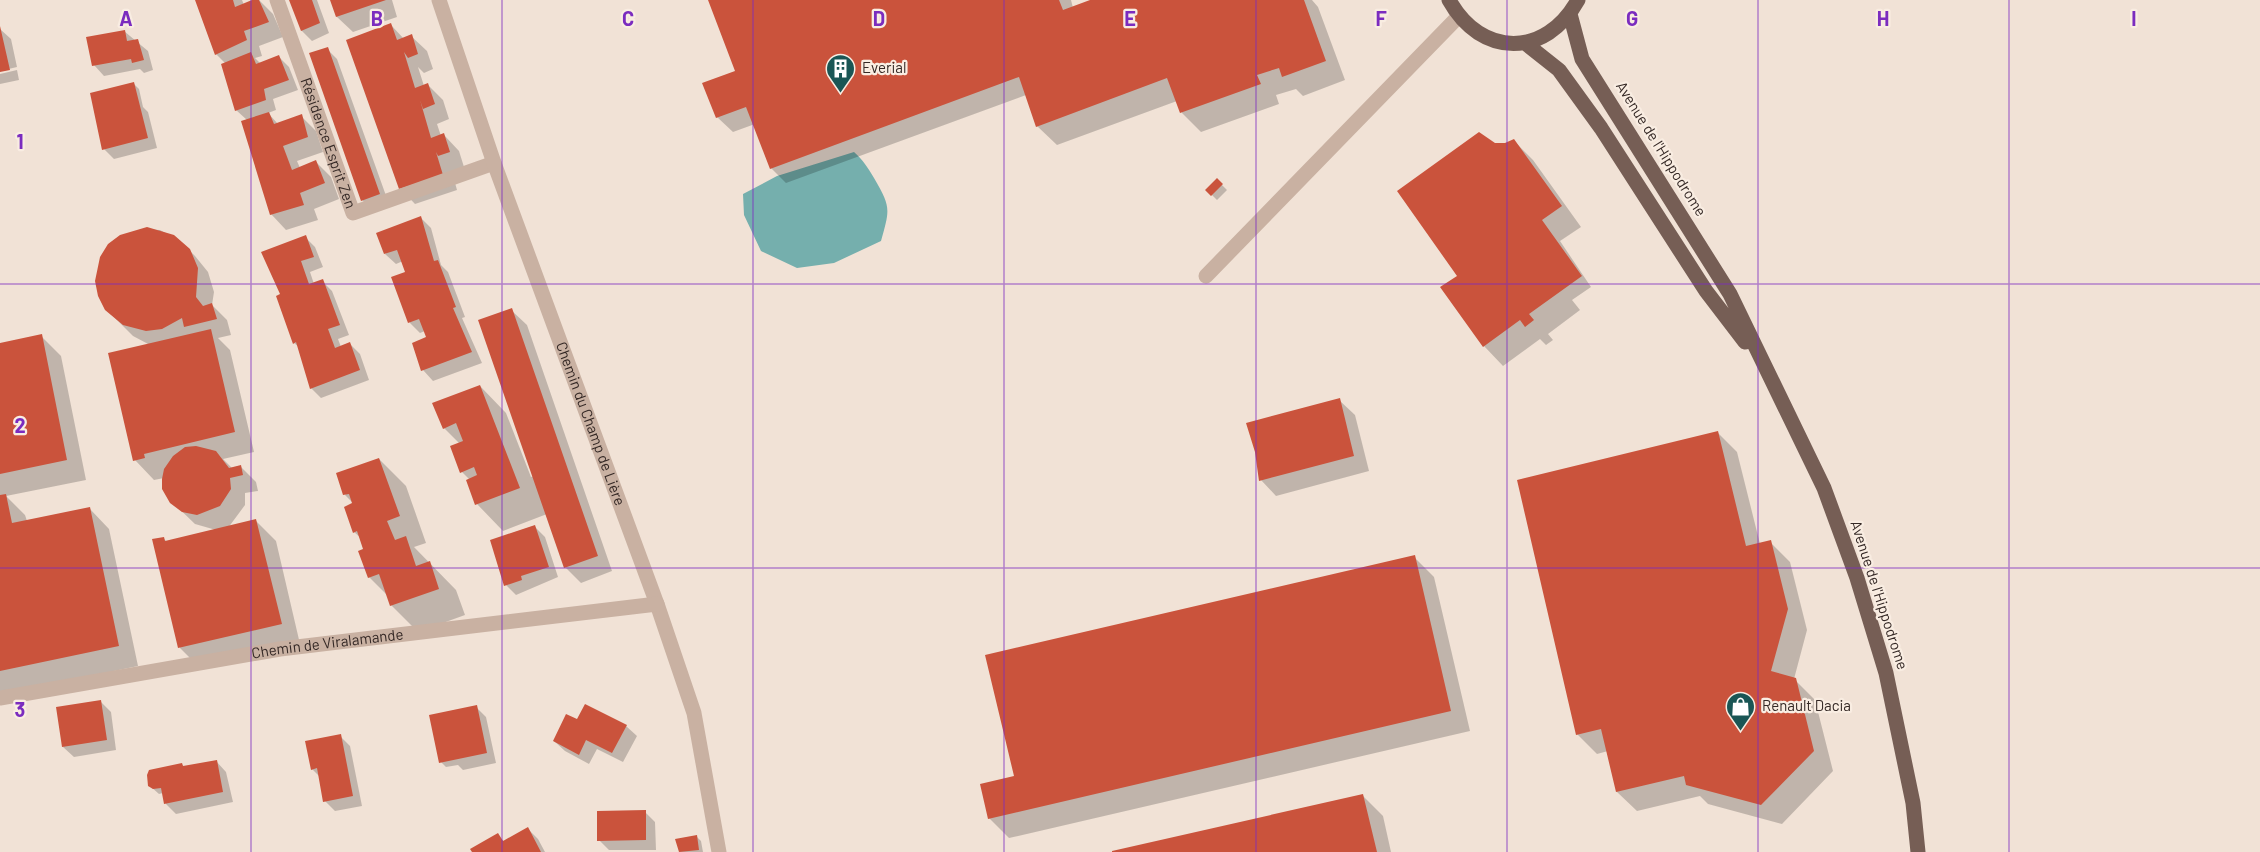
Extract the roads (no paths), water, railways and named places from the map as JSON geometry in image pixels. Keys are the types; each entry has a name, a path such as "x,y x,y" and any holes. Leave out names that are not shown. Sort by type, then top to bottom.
{"main road":[{"path":"1449,0 1458,17 1472,30 1488,39 1506,44 1525,43 1543,37 1558,28 1578,0"},
{"name":"Avenue de l'Hippodrome","path":"1570,14 1582,59 1731,294 1762,364 1824,488 1857,578 1896,713 1913,802 1918,852"},
{"name":"Avenue de l'Hippodrome","path":"1525,43 1559,70 1601,128 1706,291 1762,364"}],"street":[{"name":"Résidence Esprit Zen","path":"277,0 353,213 494,163"},
{"name":"Chemin du Champ de Lière","path":"439,0 494,163 657,604 694,713 720,852"},
{"path":"1206,276 1458,17"},
{"name":"Chemin de Viralamande","path":"0,698 280,649 657,604"}],"water":[{"path":"854,152 870,171 886,202 887,215 881,241 834,263 797,268 761,251 744,215 743,194 777,176"}],"place":[{"name":"Everial","path":"841,94"},
{"name":"Renault Dacia","path":"1741,732"}]}
